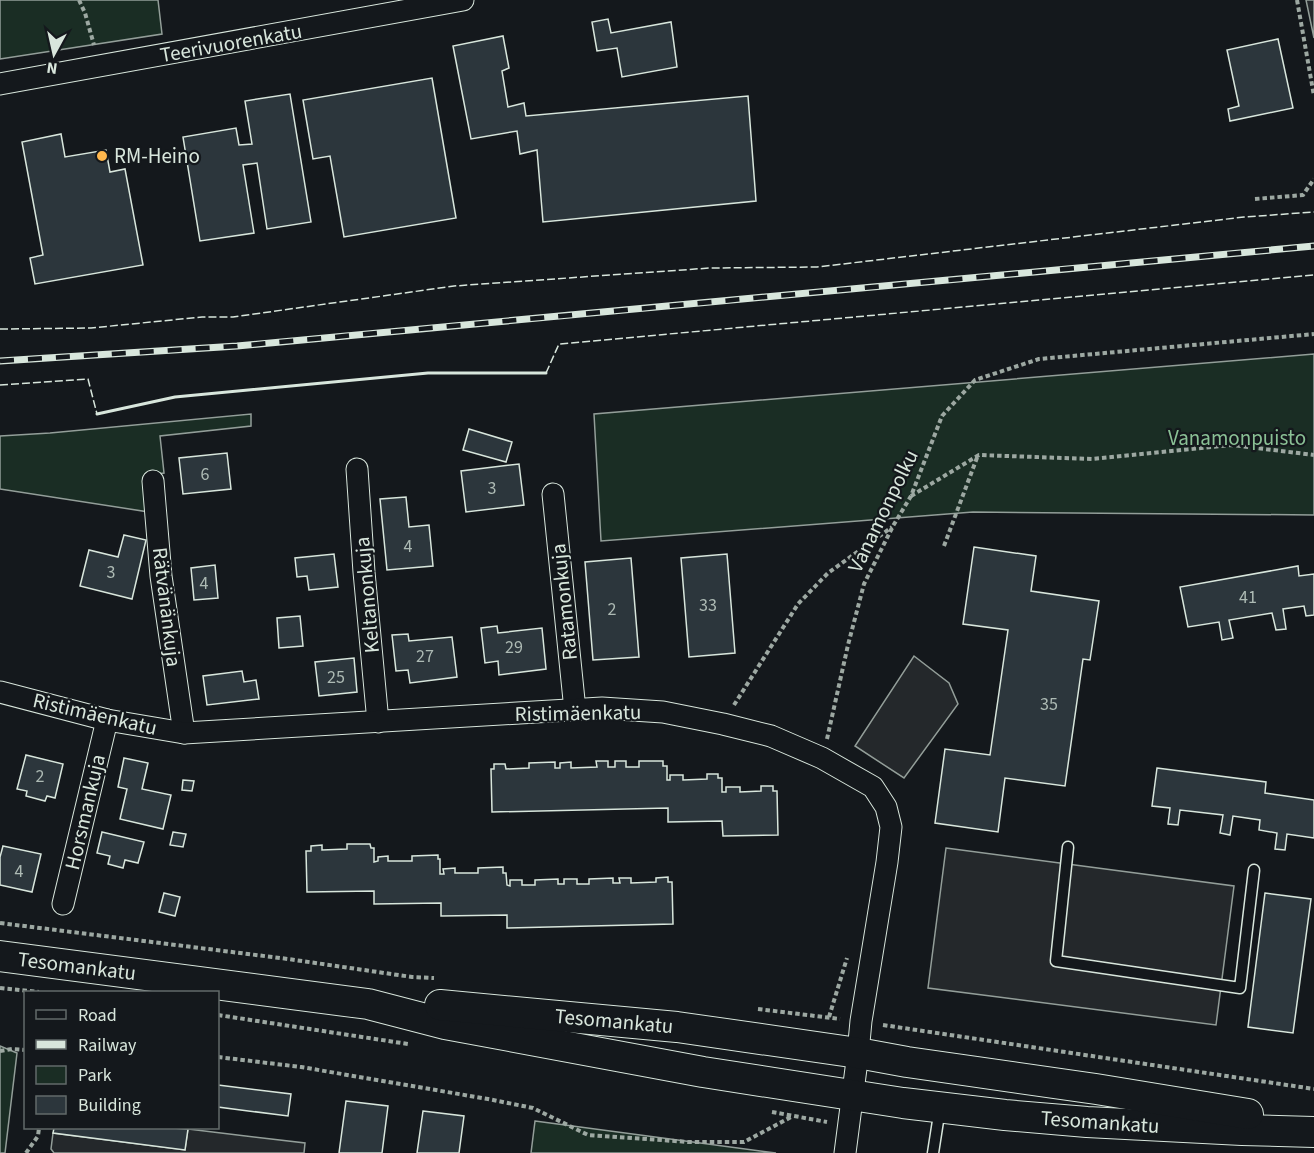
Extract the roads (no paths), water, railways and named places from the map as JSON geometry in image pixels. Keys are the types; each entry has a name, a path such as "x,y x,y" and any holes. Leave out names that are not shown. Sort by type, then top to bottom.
{"main road":[{"name":"Tesomankatu","path":"0,956 368,1004 457,1026 703,1072 940,1108 1087,1122 1242,1130 1314,1131"},
{"name":"Tesomankatu","path":"368,1004 439,1005 677,1027 1245,1113 1314,1131"}],"street":[{"name":"Teerivuorenkatu","path":"0,84 462,0"},
{"name":"Keltanonkuja","path":"357,469 378,722"},
{"name":"Rätvänänkuja","path":"153,481 161,576 184,733"},
{"name":"Ratamonkuja","path":"553,494 575,710"},
{"name":"Ristimäenkatu","path":"0,692 107,720 184,733 602,708 663,712 771,736 822,758 873,787 886,807 891,827 858,1053"},
{"name":"Horsmankuja","path":"63,904 107,720"},
{"path":"845,1153 858,1053"}],"lane":[{"path":"1068,847 1056,962 1240,988 1254,870"},
{"path":"933,1153 940,1108"}],"railway":[{"path":"0,361 237,346 1314,246"}],"place":[{"name":"RM-Heino","path":"102,156"}],"park label":[{"name":"Vanamonpuisto","path":"1237,438"}]}
